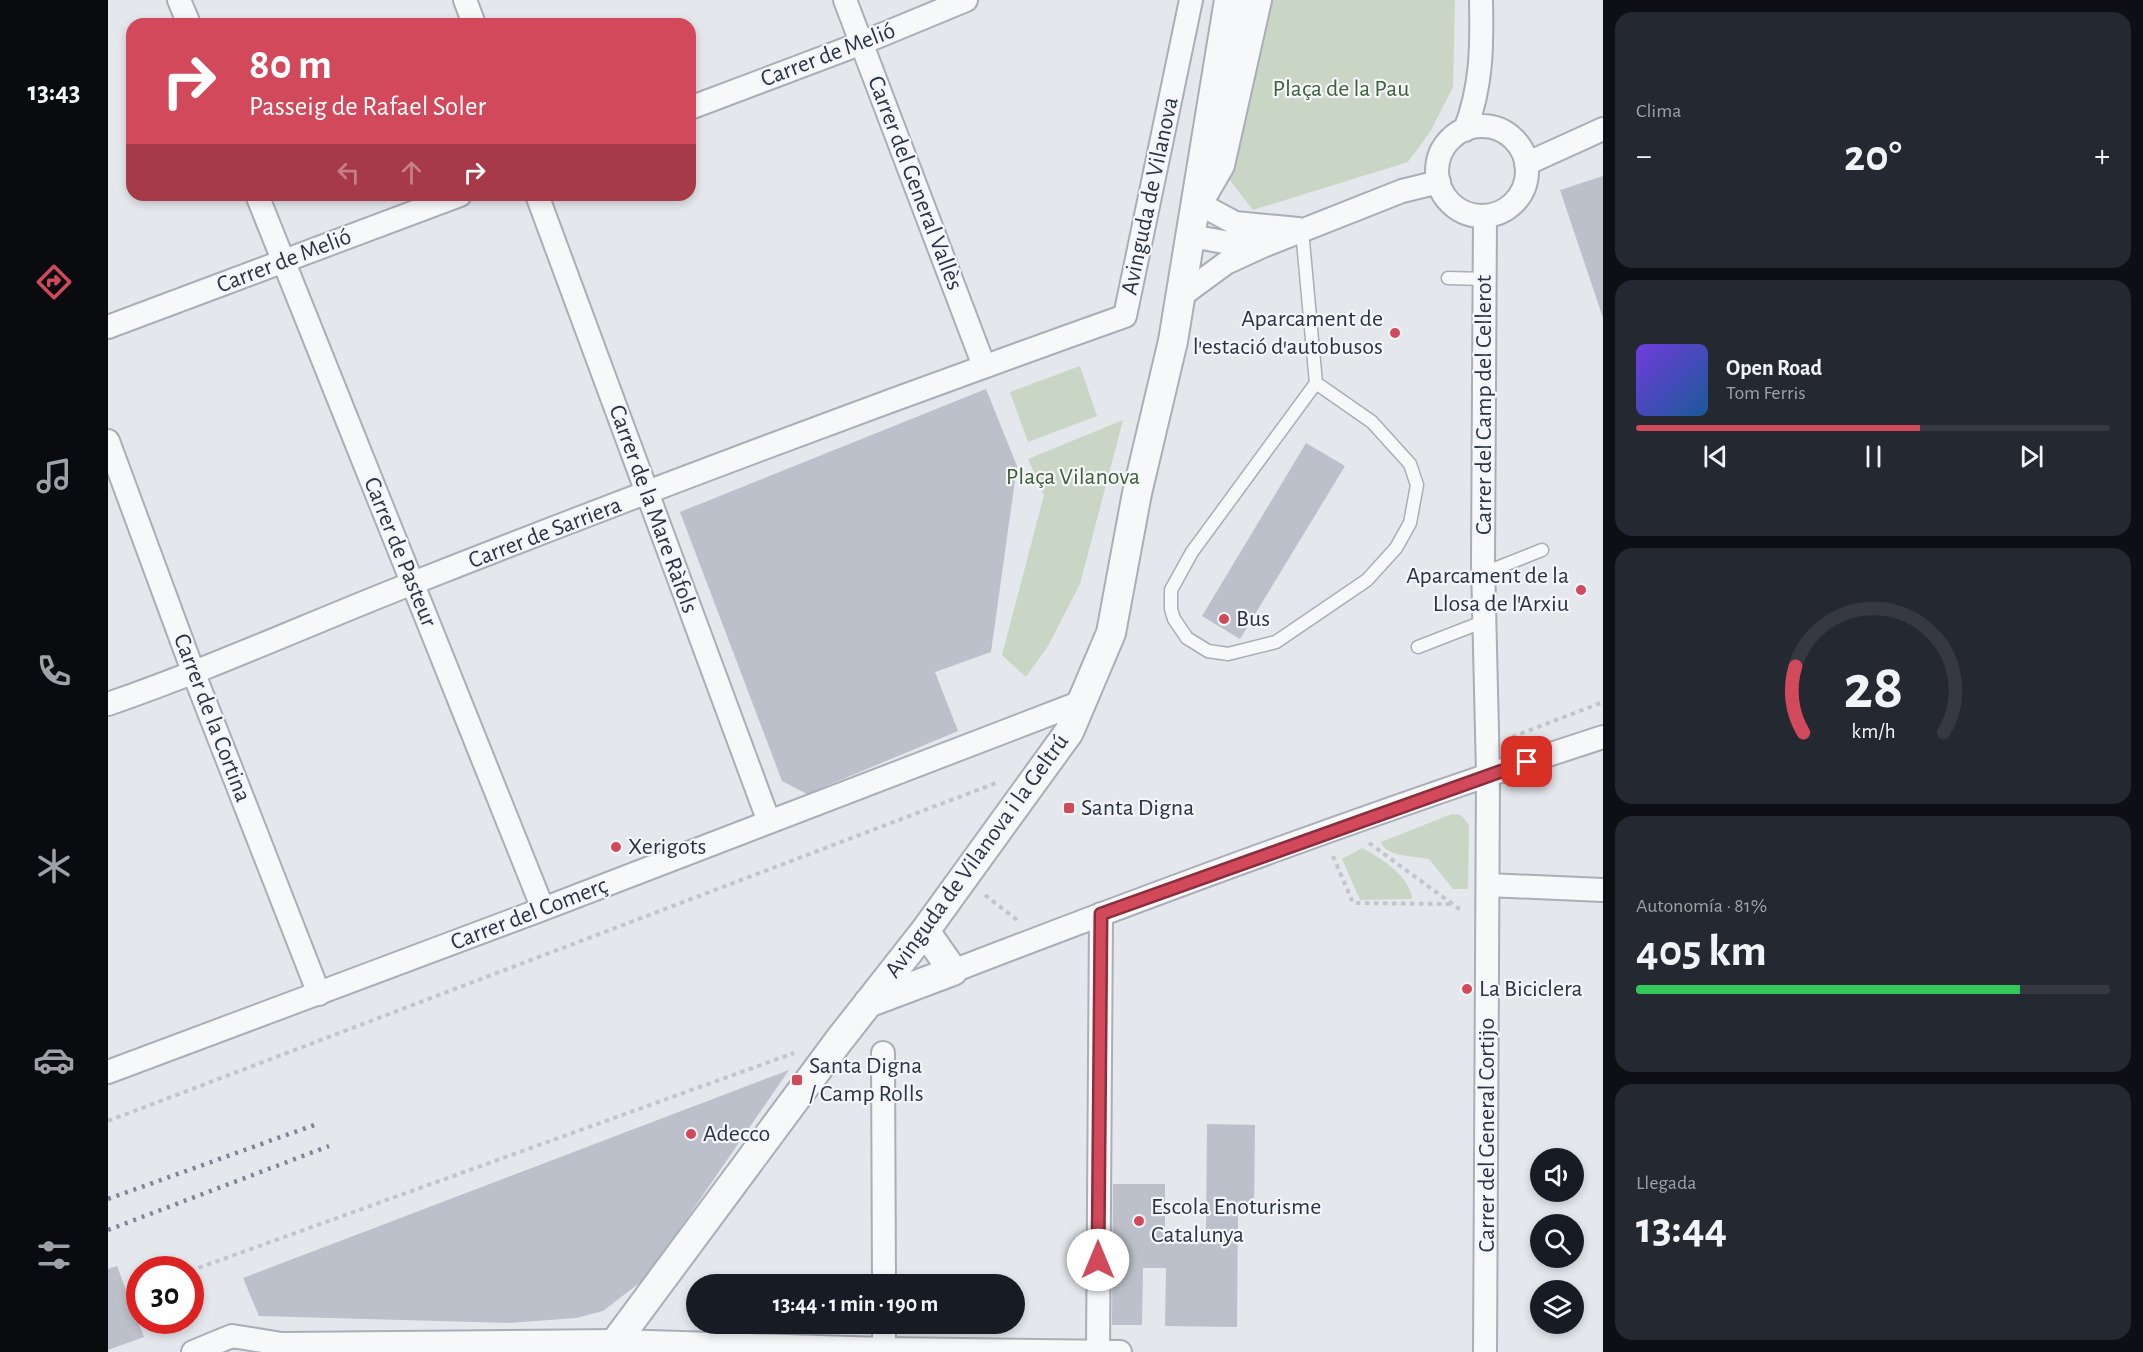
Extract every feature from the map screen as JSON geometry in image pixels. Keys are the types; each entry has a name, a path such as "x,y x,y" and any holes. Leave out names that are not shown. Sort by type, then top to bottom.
{"street":[{"path":"179,0 186,18"},
{"path":"465,0 472,18"},
{"name":"Carrer del General Vallès","path":"845,0 984,366"},
{"name":"Carrer de Melió","path":"696,106 862,43 966,0"},
{"name":"Avinguda de Vilanova","path":"984,366 1125,316 1191,0"},
{"name":"Avinguda de Vilanova i la Geltrú","path":"1203,194 1201,163 1229,0"},
{"name":"Avinguda de Vilanova i la Geltrú","path":"612,1346 840,1039 926,931 1052,759 1069,732 1084,701 1111,633 1137,493 1243,0"},
{"name":"Avinguda de Vilanova i la Geltrú","path":"1203,194 1220,165 1257,0"},
{"path":"1465,130 1476,101 1483,57 1481,0"},
{"path":"1486,126 1499,129 1519,145 1526,164 1525,185 1519,196 1500,212 1485,216 1463,211 1448,199 1439,182 1438,166 1441,154 1447,143 1465,130 1486,126"},
{"path":"1526,164 1603,129"},
{"path":"1181,296 1226,263 1263,246 1402,191 1439,182"},
{"path":"1203,194 1235,223 1302,230"},
{"name":"Carrer de Pasteur","path":"259,201 543,909"},
{"name":"Carrer de Melió","path":"108,327 444,201"},
{"name":"Carrer de la Mare Ràfols","path":"539,201 769,822"},
{"name":"Carrer del Camp del Cellerot","path":"1485,216 1484,573 1488,774"},
{"path":"1191,236 1235,244 1263,246"},
{"name":"Carrer de Sarriera","path":"108,704 194,674 412,584 984,366"},
{"name":"Carrer de la Cortina","path":"108,441 194,674 319,994"},
{"name":"Carrer del Comerç","path":"108,1072 543,909 1084,701"},
{"path":"864,1009 953,971 1101,914 1488,774 1603,737"},
{"name":"Carrer del General Cortijo","path":"1485,1352 1488,774"},
{"path":"1488,885 1603,890"},
{"path":"1098,1352 1101,914"},
{"path":"926,931 953,971"},
{"path":"883,1053 884,1274"},
{"path":"884,1334 884,1351"},
{"path":"193,1352 232,1336 278,1348 612,1346 1120,1352"}],"lane":[{"path":"1302,230 1316,382 1192,552 1171,590 1171,609 1174,619 1187,638 1208,651 1228,654 1276,642 1367,580 1396,548 1410,523 1417,485 1410,464 1372,422 1316,382"},
{"path":"1448,278 1485,279"},
{"path":"1484,573 1542,550"},
{"path":"1418,647 1485,621"}],"path":[{"name":"Carrer del Comerç","path":"108,1121 1004,780"},
{"path":"1364,839 1469,916 1488,918"},
{"path":"1332,853 1353,903 1451,903"},
{"path":"204,1266 782,1057 840,1039"}],"green space":[{"name":"Plaça de la Pau","path":"1269,0 1455,0 1453,87 1430,132 1408,162 1253,210 1229,179"},
{"path":"1080,366 1097,416 1028,442 1010,392"},
{"name":"Plaça Vilanova","path":"1123,420 1080,584 1048,646 1026,677 1002,655 1044,495 1028,459"},
{"path":"1452,814 1461,815 1469,825 1468,889 1453,889 1429,859 1389,851 1381,842"},
{"path":"1362,848 1385,862 1400,876 1406,883 1412,899 1360,900 1342,859"}],"building":[{"path":"1603,176 1603,318 1560,190"},
{"path":"986,389 1017,466 991,652 935,672 958,731 807,794 782,781 680,512"},
{"path":"1306,443 1345,466 1240,639 1202,616"},
{"path":"789,1070 646,1278 603,1311 576,1318 509,1323 259,1316 243,1278"},
{"name":"Escola Enoturisme Catalunya","path":"1207,1124 1255,1125 1254,1209 1238,1209 1237,1327 1165,1326 1166,1268 1143,1268 1142,1325 1112,1325 1113,1184 1165,1184 1165,1233 1206,1233"},
{"path":"117,1266 126,1290 126,1334 143,1334 144,1337 108,1350 108,1269"}],"railway":[{"path":"108,1199 317,1124"},
{"path":"108,1230 329,1146"}],"place":[{"name":"Aparcament de l'estació d'autobusos","path":"1395,333"},
{"name":"Aparcament de la Llosa de l'Arxiu","path":"1581,590"},
{"name":"Bus","path":"1224,619"},
{"name":"Santa Digna","path":"1069,808"},
{"name":"Xerigots","path":"616,847"},
{"name":"La Biciclera","path":"1467,989"},
{"name":"Santa Digna / Camp Rolls","path":"797,1080"},
{"name":"Adecco","path":"691,1134"},
{"name":"Escola Enoturisme Catalunya","path":"1139,1221"}],"route":[{"path":"1098,1260 1101,914 1488,774 1527,762"}]}
